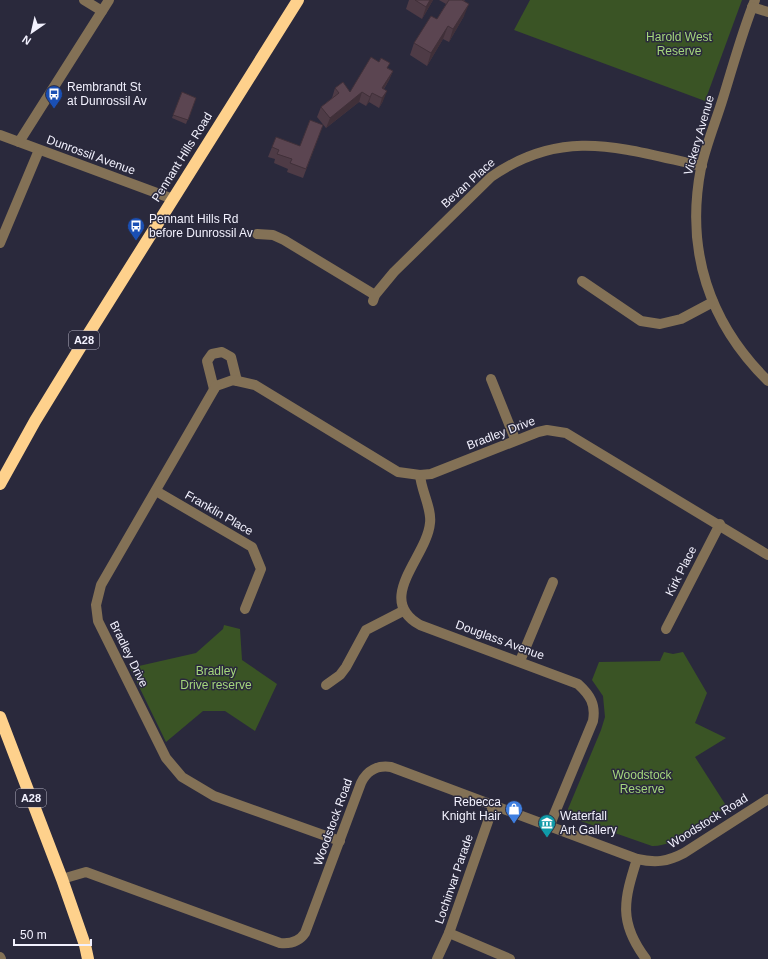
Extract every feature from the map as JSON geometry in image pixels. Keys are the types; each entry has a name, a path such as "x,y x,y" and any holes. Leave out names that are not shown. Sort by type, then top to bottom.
{"highway":[{"name":"Pennant Hills Road","path":"0,484 35,422 292,5 298,0"},
{"name":"A28","path":"0,717 62,879 85,945 88,959"}],"street":[{"path":"84,0 102,11"},
{"path":"19,142 109,0"},
{"path":"753,3 768,12"},
{"name":"Vickery Avenue","path":"753,3 702,166 695,218 702,272 713,302 724,325 739,349 768,381"},
{"name":"Dunrossil Avenue","path":"0,135 173,199"},
{"name":"Bevan Place","path":"257,234 273,235 284,240 374,298 394,272 491,177 507,166 522,159 552,149 588,145 609,146 702,166"},
{"path":"0,243 39,150"},
{"path":"582,281 641,321 660,324 681,319 713,302"},
{"path":"214,389 207,361 212,354 222,352 231,357 237,381"},
{"name":"Bradley Drive","path":"340,841 214,796 182,777 166,758 98,621 96,605 101,585 216,386 233,380 255,385 398,472 420,475 430,474 516,439 547,430 566,433 768,554"},
{"path":"491,380 516,439"},
{"path":"326,685 340,675 346,667 366,630 371,626 404,611 401,602 403,587 430,522 421,488 420,475"},
{"name":"Franklin Place","path":"156,491 252,547 261,569 245,609"},
{"name":"Kirk Place","path":"666,629 720,524"},
{"path":"520,661 553,582"},
{"name":"Douglass Avenue","path":"404,611 420,625 520,661 578,684 586,692 594,707 593,721 549,827"},
{"name":"Woodstock Road","path":"62,879 86,872 280,943 289,944 300,939 307,929 363,778 376,768 391,767 493,807 637,859 655,863 674,858 768,799"},
{"name":"Lochinvar Parade","path":"437,959 449,933 493,807"},
{"path":"637,859 626,892 625,908 630,932 636,947 646,959"},
{"path":"449,933 510,959"}],"green space":[{"name":"Harold West Reserve","path":"530,0 742,0 705,101 514,30"},
{"name":"Bradley Drive reserve","path":"224,625 240,629 242,660 277,684 255,731 225,711 203,711 166,742 130,668 196,653 223,629"},
{"name":"Woodstock Reserve","path":"664,652 673,654 683,652 707,693 695,723 726,738 695,757 727,807 681,838 661,845 652,846 572,818 568,809 605,717 603,696 592,680 599,662 660,661"}],"building":[{"path":"415,0 430,0 426,7"},
{"path":"449,0 462,0 469,4 453,29 448,26 431,53 414,43 431,16 437,19"},
{"path":"371,57 379,62 381,58 390,63 387,68 393,71 382,88 387,91 382,98 372,93 370,97 362,92 330,118 321,107 339,93 335,88 343,82 350,92"},
{"path":"182,92 196,98 188,120 173,115"},
{"path":"310,120 323,125 306,169 290,163 292,159 277,154 279,150 272,147 276,137 300,146"}],"place":[{"name":"Rembrandt St at Dunrossil Av","path":"54,109"},
{"name":"Pennant Hills Rd before Dunrossil Av","path":"136,241"},
{"name":"Rebecca Knight Hair","path":"514,824"},
{"name":"Waterfall Art Gallery","path":"547,838"}]}
